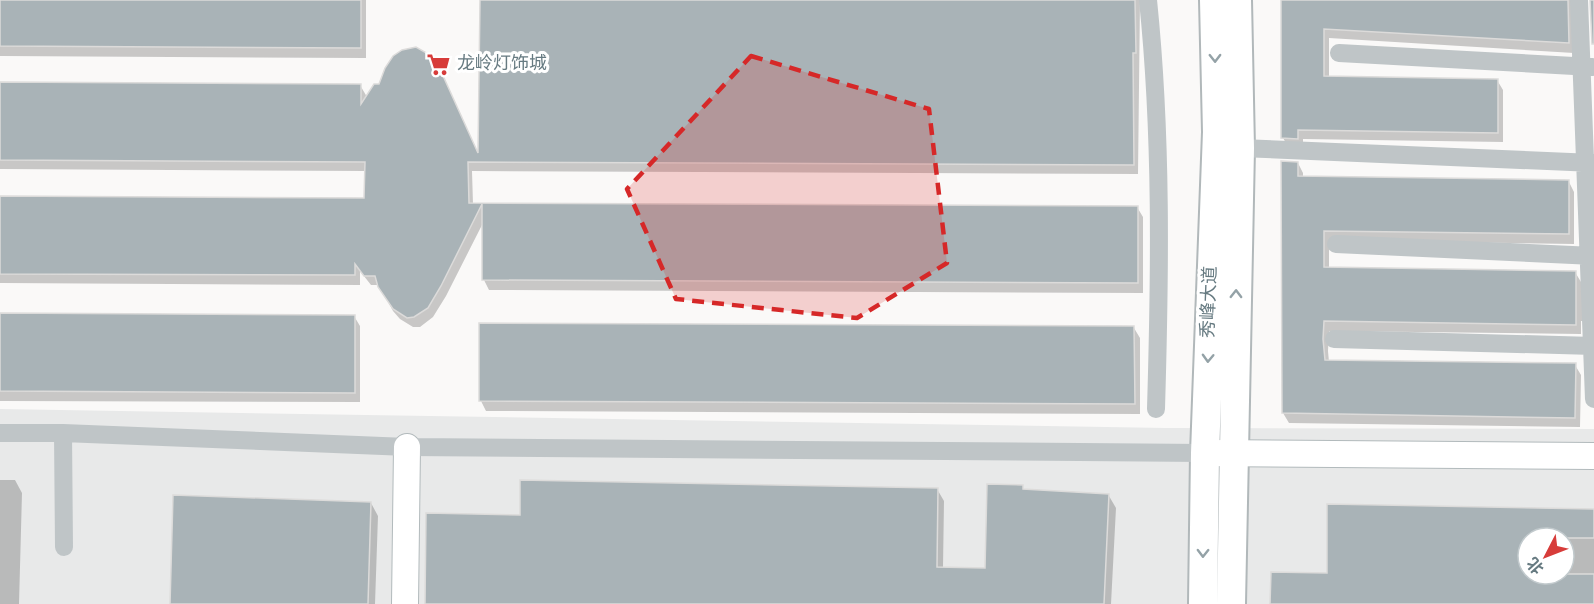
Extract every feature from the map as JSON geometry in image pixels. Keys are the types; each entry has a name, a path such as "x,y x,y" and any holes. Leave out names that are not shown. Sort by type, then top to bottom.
{"main road":[{"name":"秀峰大道","path":"1215,0 1219,454 1231,604"},
{"name":"秀峰大道","path":"1203,604 1219,454 1240,148 1237,0"}],"street":[{"path":"1148,0 1155,67 1158,186 1159,300 1156,409"},
{"path":"1579,0 1588,67 1594,399"},
{"path":"1339,53 1588,67"},
{"path":"1240,148 1590,163"},
{"path":"1336,244 1591,256"},
{"path":"1334,339 1593,346"},
{"path":"0,433 63,433 407,447 1594,456"},
{"path":"63,433 64,547"},
{"path":"405,604 407,447"}],"highlighted area":[{"path":"751,56 929,109 947,263 857,318 676,299 627,189"}],"shaded area":[{"path":"0,409 1166,428 1594,429 1594,604 0,604"}],"building":[{"path":"0,0 361,0 361,48 0,46"},
{"path":"480,0 1135,0 1134,165 468,162 469,203 1138,206 1138,283 482,280 482,204 428,308 414,317 407,318 393,309 378,287 375,276 364,276 355,264 355,275 0,274 0,196 364,198 365,162 0,160 0,82 361,84 361,104 374,84 379,84 393,56 402,50 416,47 430,55 439,67 478,153"},
{"path":"1281,0 1568,0 1569,43 1324,29 1324,76 1498,79 1498,133 1298,130 1298,139 1281,138"},
{"path":"1590,0 1594,0 1594,44 1592,44"},
{"path":"1281,161 1298,162 1298,176 1569,180 1569,234 1324,231 1324,267 1576,271 1576,325 1324,321 1323,339 1325,360 1576,363 1575,418 1282,413"},
{"path":"0,313 355,315 355,393 0,391"},
{"path":"479,323 1134,326 1135,404 479,401"},
{"path":"520,480 938,488 937,567 985,568 987,484 1023,485 1023,489 1109,494 1104,604 425,604 426,513 520,515"},
{"path":"173,495 371,502 368,604 170,604"},
{"path":"1327,504 1594,509 1594,538 1576,538 1576,526 1516,526 1516,586 1576,586 1576,574 1594,574 1594,604 1270,604 1271,572 1327,573"}],"place":[{"name":"龙岭灯饰城","path":"439,64"}]}
